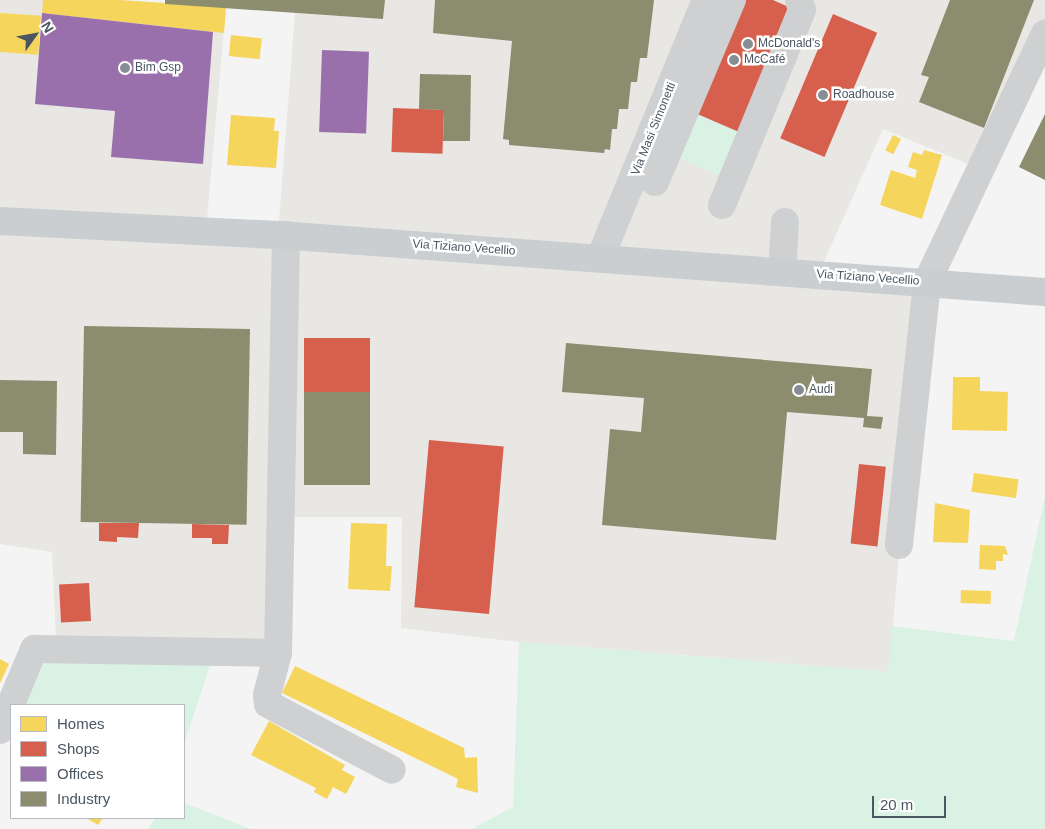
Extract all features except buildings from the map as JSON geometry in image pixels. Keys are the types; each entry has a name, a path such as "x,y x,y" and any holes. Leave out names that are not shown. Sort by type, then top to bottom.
{"main road":[{"name":"Via Tiziano Vecellio","path":"0,221 286,236 782,271 1045,292"}],"street":[{"name":"Via Masi Simonetti","path":"600,258 706,0"},
{"path":"655,182 732,0"},
{"path":"722,204 802,10 799,0"},
{"name":"Via Tiziano Vecellio","path":"927,282 1045,34"},
{"path":"782,271 785,222"},
{"path":"286,236 278,653 267,695 268,704 392,770"},
{"path":"899,544 927,282"},
{"path":"11,704 34,649 278,653"},
{"path":"0,730 10,706"}],"shaded area":[{"path":"0,0 119,0 226,7 205,241 277,246 295,13 383,19 385,0 1045,0 1045,53 978,168 883,129 814,284 921,294 889,672 519,642 401,628 402,517 273,517 271,647 56,637 52,552 0,544"}],"green space":[{"path":"695,113 739,132 720,176 676,157"},
{"path":"1045,496 1045,829 472,829 513,807 519,642 888,672 892,626 1014,641"},
{"path":"56,637 217,644 185,741 185,704 25,704"},
{"path":"185,803 251,829 149,829 154,819 185,819"}],"place":[{"name":"McDonald's","path":"748,44"},
{"name":"McCafé","path":"734,60"},
{"name":"Bim Gsp","path":"125,68"},
{"name":"Roadhouse","path":"823,95"},
{"name":"Audi","path":"799,390"}]}
